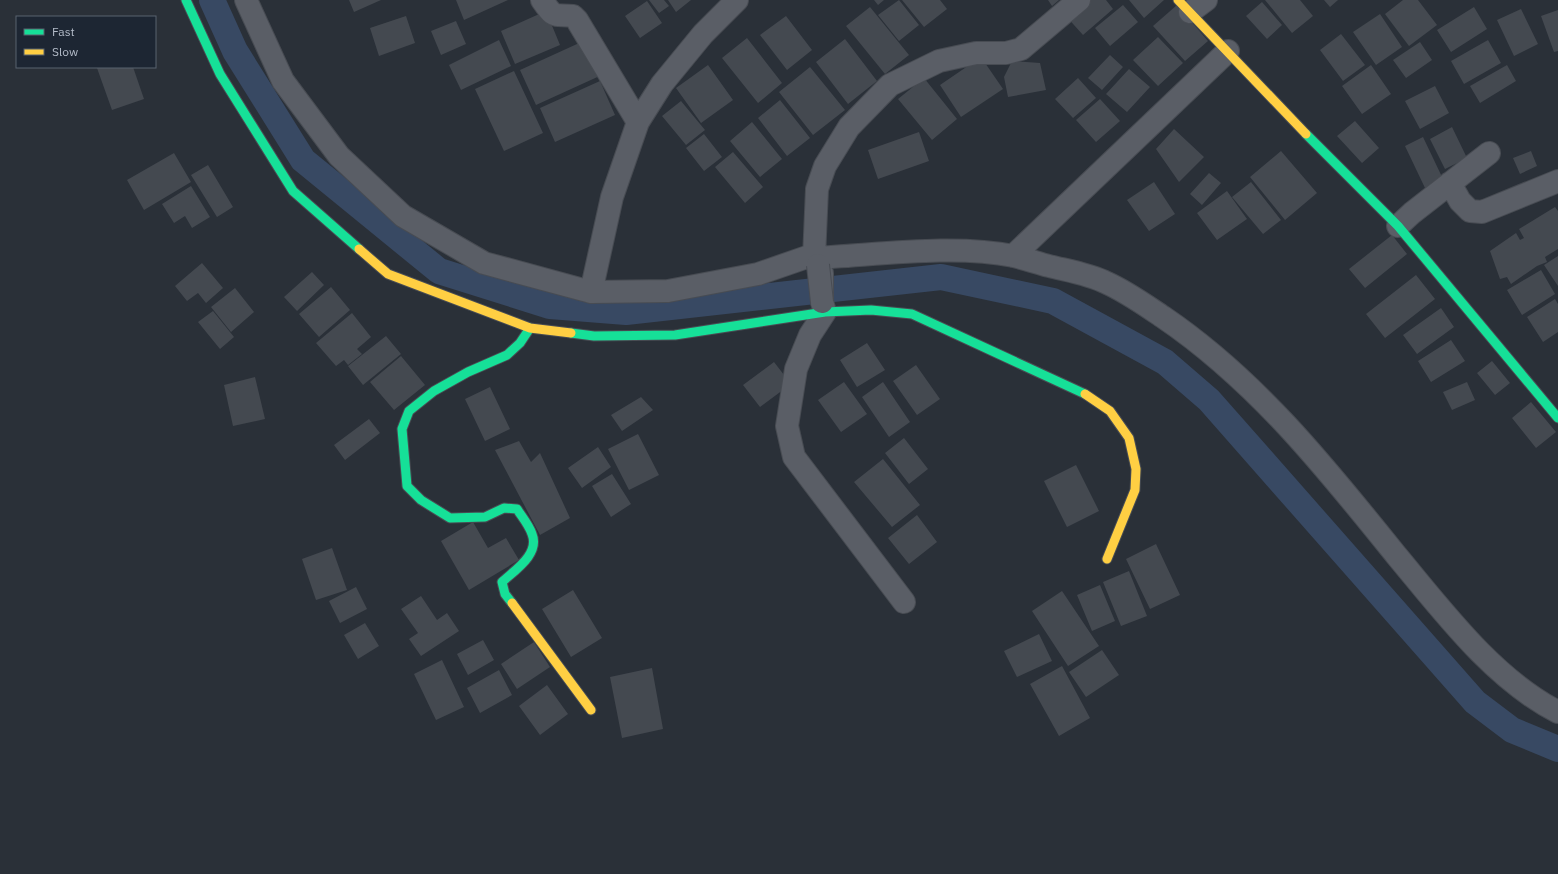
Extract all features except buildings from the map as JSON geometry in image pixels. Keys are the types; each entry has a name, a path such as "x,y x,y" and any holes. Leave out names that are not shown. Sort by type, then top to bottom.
{"street":[{"path":"186,0 220,74 294,191 388,274 530,328 594,336 675,335 823,307 912,314 1004,354 1081,391 1110,411 1129,438 1136,469 1135,490 1107,559"},
{"path":"246,0 283,81 339,156 403,216 484,263 592,292 668,291 758,274 807,257 818,265 937,250 1013,256 1087,275 1119,289 1183,330 1234,372 1291,428 1434,601 1476,647 1505,676 1533,698 1558,712"},
{"path":"542,0 551,13 556,16 573,16 577,20 638,122"},
{"path":"592,292 612,197 638,122 662,84 703,34 737,0"},
{"path":"904,602 794,457 790,442 787,426 796,369 823,307 818,265 817,189 825,166 849,127 872,101 890,85 939,61 976,53 1006,53 1021,49 1079,0"},
{"path":"1192,5 1228,51 1280,108 1413,214 1539,397 1558,418"},
{"path":"1013,256 1228,51"},
{"path":"1413,214 1489,153"},
{"path":"1450,183 1460,201 1470,211 1482,212 1552,182 1558,181"},
{"path":"530,328 520,343 507,355 461,375 434,391 409,411 402,429 408,486 421,500 450,518 485,517 504,508 518,510 533,537 533,549 526,559 502,582 505,594 591,710"}],"waterway":[{"path":"212,0 235,51 303,160 439,271 550,306 626,312 941,277 1053,301 1165,362 1209,400 1475,702 1512,730 1558,749"}],"traffic: fast":[{"path":"186,0 220,74 293,191 359,249"},
{"path":"1306,134 1398,226 1558,418"},
{"path":"571,333 594,336 675,335 825,312 871,310 912,314 1085,394"},
{"path":"512,603 505,594 502,582 525,561 533,548 534,541 527,524 517,509 504,508 485,517 450,518 421,500 407,486 402,429 409,411 434,391 468,372 507,355 520,343 530,328"}],"traffic: slow":[{"path":"1178,0 1306,134"},
{"path":"359,249 388,274 530,328 571,333"},
{"path":"1085,394 1110,411 1129,438 1136,469 1135,490 1107,559"},
{"path":"512,603 591,710"}]}
